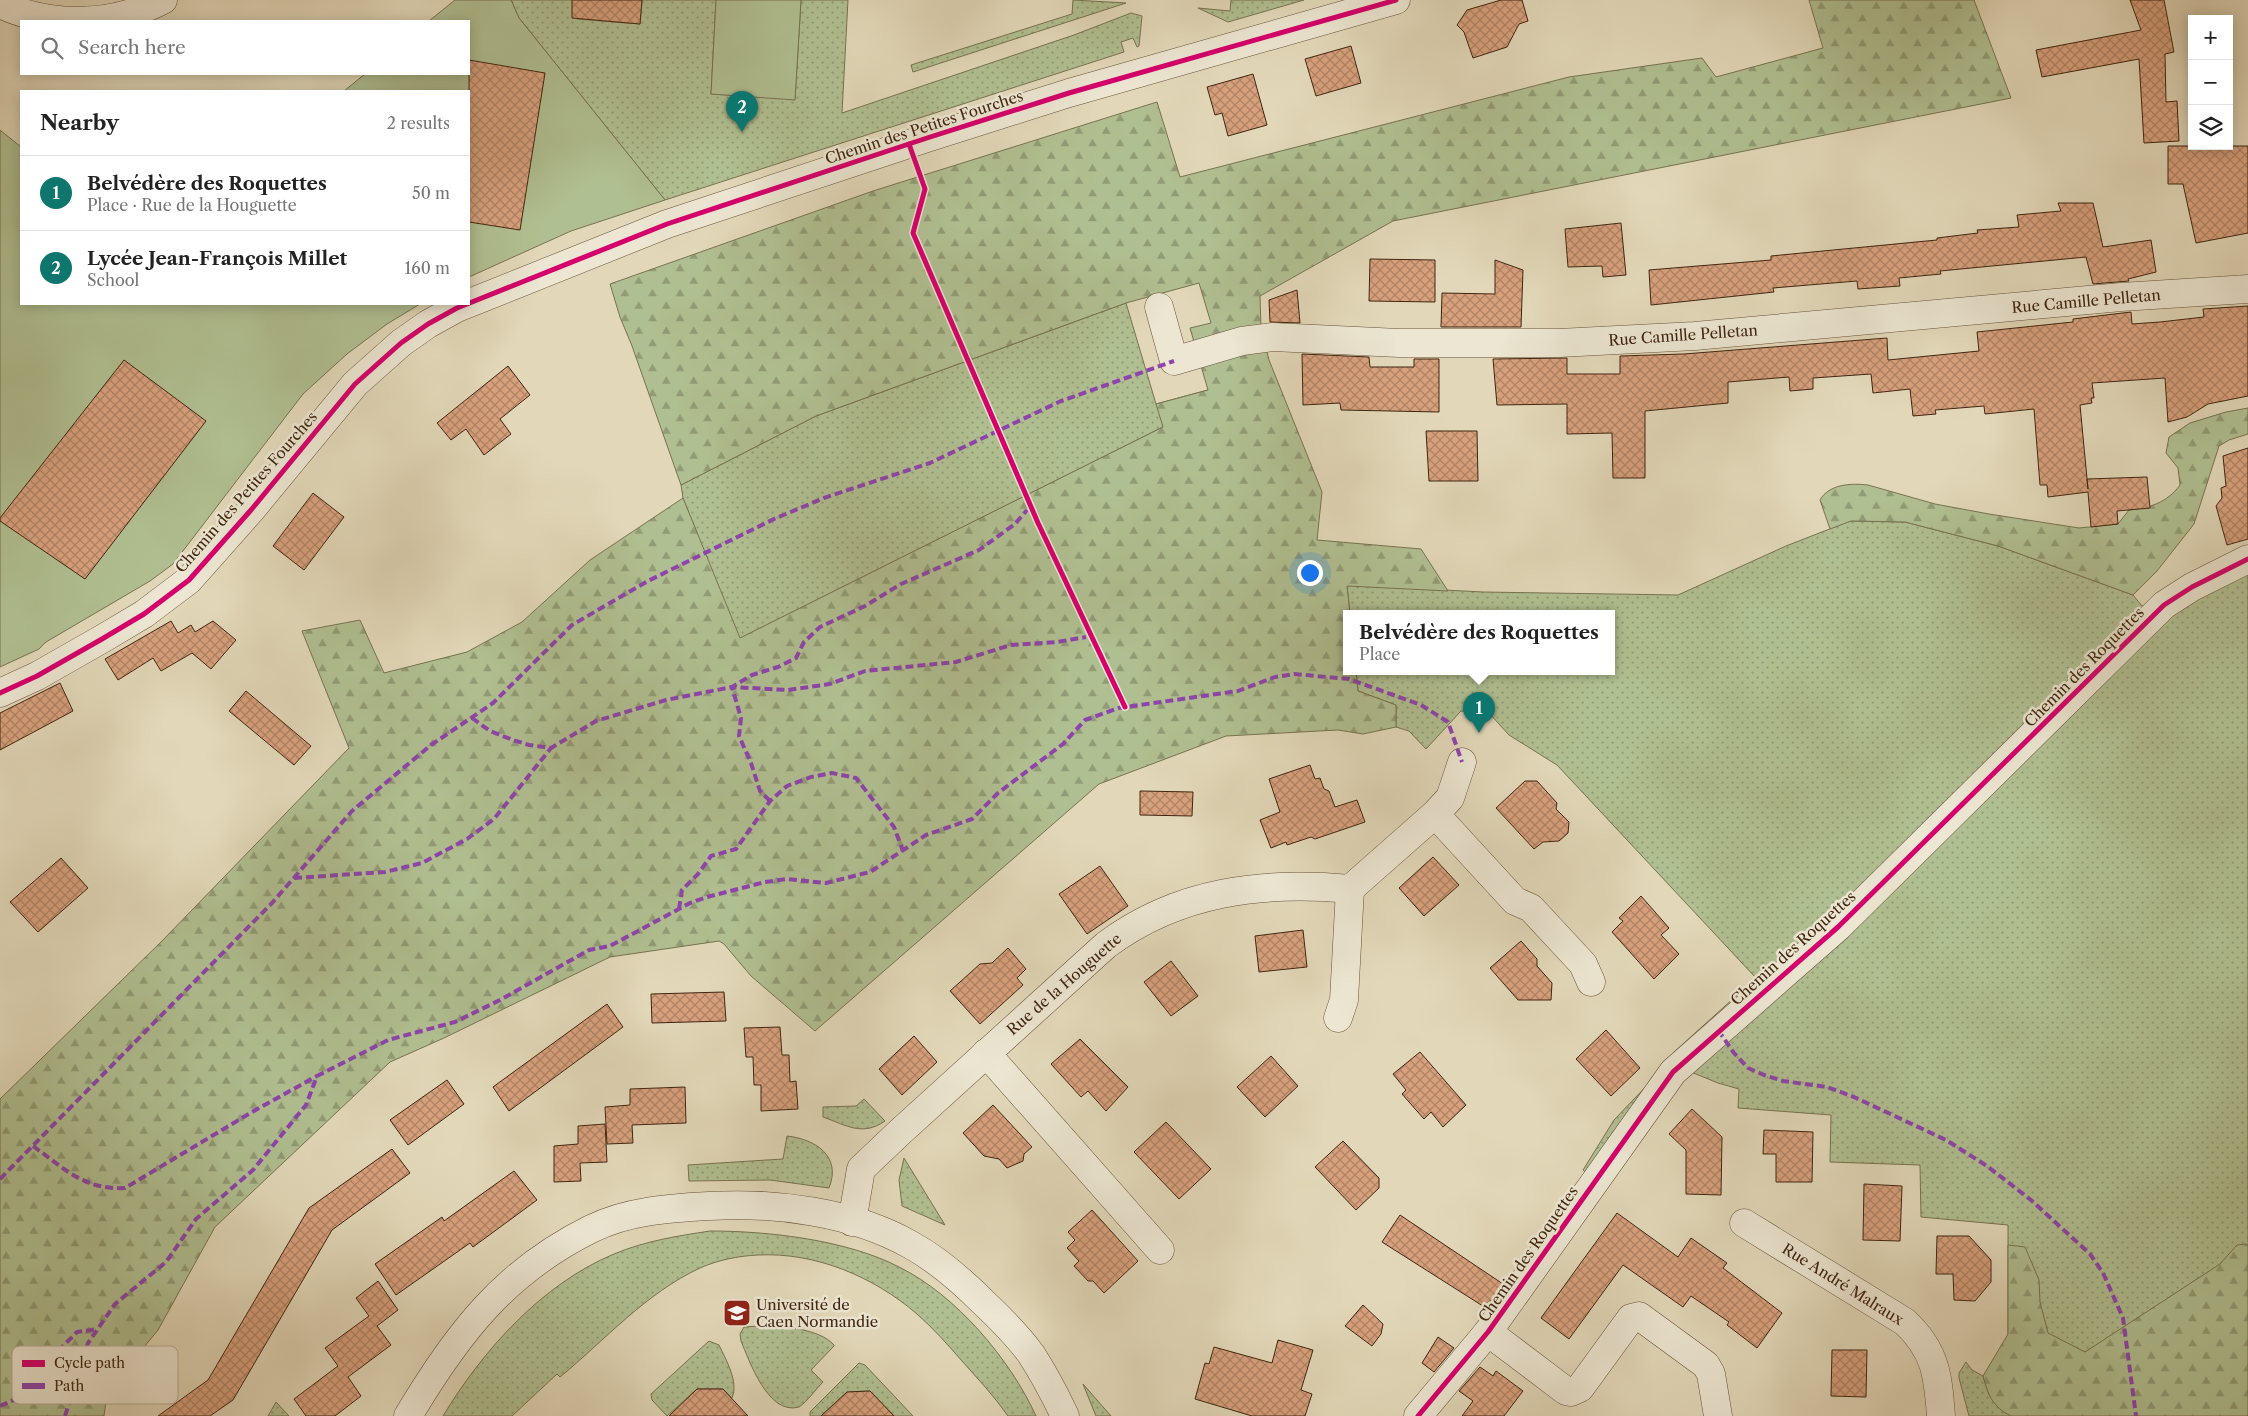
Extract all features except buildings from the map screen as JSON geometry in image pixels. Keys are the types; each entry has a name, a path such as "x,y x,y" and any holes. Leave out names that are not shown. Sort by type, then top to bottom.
{"street":[{"path":"97,20 146,9 163,0"},
{"name":"Chemin des Petites Fourches","path":"470,303 667,224 927,138 1069,93 1396,0"},
{"path":"0,4 42,17 62,20"},
{"name":"Rue Camille Pelletan","path":"1159,307 1174,361 1242,341 1273,337 1399,343 1519,343 1686,337 2120,297 2248,289"},
{"name":"Chemin des Petites Fourches","path":"0,693 37,676 144,614 189,580 251,510 355,384 401,343 428,324 465,305"},
{"name":"Chemin des Roquettes","path":"1418,1416 1488,1332 1673,1072 1838,927 2164,605 2192,586 2248,559"},
{"path":"1338,1018 1344,1000 1350,890 1435,814 1450,798 1462,762"},
{"path":"1435,814 1515,901 1531,908 1583,964 1591,982"},
{"name":"Rue de la Houguette","path":"852,1222 862,1169 986,1053 1106,945 1126,930 1144,920 1174,908 1231,891 1312,886 1350,890"},
{"path":"986,1053 1160,1250"},
{"path":"408,1416 442,1360 467,1327 488,1303 544,1256 605,1222 674,1208 736,1205 803,1211 852,1222 884,1232 911,1245 964,1283 1000,1317 1042,1371 1065,1416"},
{"name":"Rue André Malraux","path":"1744,1222 1905,1322 1923,1341 1934,1362 1939,1385 1941,1416"},
{"path":"1488,1332 1566,1391 1575,1391 1580,1388 1631,1318 1639,1316 1706,1365 1710,1374 1718,1416"}],"green space":[{"path":"455,0 511,0 519,18 665,200 571,231 470,277 470,90 345,90 364,75 470,75 470,20 430,20"},
{"path":"511,0 578,0 577,19 640,24 642,0 716,0 711,94 795,99 801,0 848,0 842,113 1074,35 1131,13 1142,16 1139,46 1137,47 1133,38 1121,42 1124,52 665,200 519,18"},
{"path":"716,0 801,0 795,100 711,94"},
{"path":"1073,0 1126,3 913,72 911,65 1072,14"},
{"path":"1231,0 1304,0 1228,22 1198,8 1230,11"},
{"path":"1809,0 1974,0 2011,98 1393,221 1260,296 1261,328 1269,360 1322,492 1317,540 1421,549 1448,591 1347,586 1350,610 1343,610 1343,675 1356,675 1358,691 1396,705 1396,727 1363,734 1338,730 1226,736 1099,784 815,1031 751,976 724,944 719,941 610,957 444,1038 390,1062 215,1227 158,1330 145,1346 12,1346 12,1404 106,1404 104,1416 0,1416 0,1099 162,941 349,748 302,631 360,620 384,673 467,652 522,622 590,560 683,498 740,638 1163,427 1156,404 1208,390 1190,328 1211,323 1199,283 1126,303 816,416 681,485 620,317 610,284 873,191 1157,102 1180,177 1569,77 1702,58 1716,77 1823,48"},
{"path":"0,130 20,146 20,305 418,305 387,324 347,354 303,394 173,564 150,581 46,642 39,649 0,667"},
{"path":"1126,303 1156,404 1208,390 1257,354 1163,427 739,639 683,498 681,485 816,416"},
{"path":"2248,408 2248,434 2229,440 2219,446 2194,524 2157,571 2133,595 1998,546 1905,522 1851,521 1830,529 1820,500 1835,488 1861,484 1935,504 1989,514 2079,528 2118,524 2129,510 2144,508 2157,503 2169,496 2180,485 2178,468 2166,453 2169,437 2190,423 2226,412"},
{"path":"1850,521 1905,522 1998,546 2133,595 2142,606 2164,605 2248,560 2248,1416 2008,1334 2008,1225 1921,1217 1920,1165 1830,1162 1831,1115 1738,1108 1739,1089 1691,1072 1673,1053 1756,978 1557,765 1509,735 1489,713 1461,711 1426,749 1409,731 1396,727 1396,705 1358,691 1356,675 1615,675 1615,610 1350,610 1347,585 1483,592 1678,595 1786,546"},
{"path":"1655,1077 1588,1175 1583,1170 1614,1120"},
{"path":"864,1099 885,1121 877,1126 861,1129 823,1117 823,1107 856,1106"},
{"path":"787,1136 816,1145 829,1158 832,1167 832,1177 829,1188 770,1180 689,1181 688,1165 783,1159"},
{"path":"904,1158 945,1225 902,1206 899,1180"},
{"path":"710,1231 782,1235 807,1239 856,1250 899,1267 920,1279 961,1311 996,1351 1012,1373 1036,1416 1008,1416 986,1388 935,1331 917,1314 882,1289 863,1278 822,1263 780,1255 758,1255 743,1256 707,1265 680,1278 627,1318 560,1377 557,1374 512,1416 443,1416 476,1367 496,1344 539,1301 563,1283 588,1267 626,1249"},
{"path":"2008,1245 2025,1247 2039,1280 2040,1302 2048,1333 2085,1352 2220,1264 2237,1245 2248,1245 2248,1416 2011,1416 1995,1404 1983,1376 2008,1334"},
{"path":"759,1326 799,1329 819,1335 834,1345 811,1370 823,1382 799,1407 788,1408 778,1403 769,1395 749,1361 740,1334 744,1327"},
{"path":"709,1341 719,1345 728,1364 734,1385 732,1398 723,1389 697,1389 667,1416 652,1400 651,1394"},
{"path":"1966,1362 1972,1370 1983,1376 1989,1395 2011,1416 1969,1416 1959,1378 1959,1373"},
{"path":"859,1363 865,1365 913,1416 894,1416 870,1391 847,1392 821,1416 810,1416 810,1412"},
{"path":"1083,1384 1111,1416 1096,1416"},
{"path":"276,1402 289,1416 268,1416"}],"marked path":[{"path":"0,1179 272,903 352,811 431,745 493,703 572,625 648,581 774,519 824,498 930,463 1061,401 1174,361"},
{"path":"472,718 490,731 513,740 529,745 551,748 596,721 666,700 732,687 752,675 778,667 796,658 804,642 820,627 865,606 901,584 979,550 1015,524 1027,510"},
{"path":"770,801 760,791 751,763 739,736 741,718 732,687 788,690 830,684 865,671 956,662 1011,645 1057,642 1086,637"},
{"path":"87,1346 115,1304 166,1262 196,1219 253,1170 306,1105 317,1076 388,1040 455,1022 500,1000 589,950 610,946 690,903 765,882 787,879 826,883 870,872 926,835 972,819 998,793 1063,744 1085,720 1119,708 1238,691 1275,677 1294,674 1349,679 1421,705 1448,722 1462,762"},
{"path":"294,878 385,872 422,863 467,839 494,819 551,748"},
{"path":"679,909 682,890 698,874 711,856 736,849 770,801 787,786 811,777 832,773 856,778 894,827 903,851"},
{"path":"1718,1030 1734,1053 1748,1068 1783,1081 1827,1087 1854,1097 1946,1140 1987,1166 2031,1200 2090,1254 2103,1273 2123,1318 2136,1416"},
{"path":"33,1146 65,1170 86,1182 98,1186 125,1188 252,1112 317,1076"},
{"path":"63,1346 77,1332 98,1329"},
{"path":"0,1406 12,1401"},
{"path":"65,1416 69,1404"}],"cycle path":[{"path":"470,303 667,224 927,138 1069,93 1396,0"},
{"path":"909,144 925,189 913,233 1038,523 1125,707"},
{"path":"0,693 37,676 144,614 189,580 251,510 355,384 401,343 428,324 464,305"},
{"path":"1418,1416 1488,1332 1673,1072 1838,927 2164,605 2192,587 2248,559"}],"place":[{"name":"Lycée Jean-François Millet","path":"742,132"},
{"name":"Belvédère des Roquettes","path":"1479,733"},
{"name":"Université de Caen Normandie","path":"737,1313"}]}
